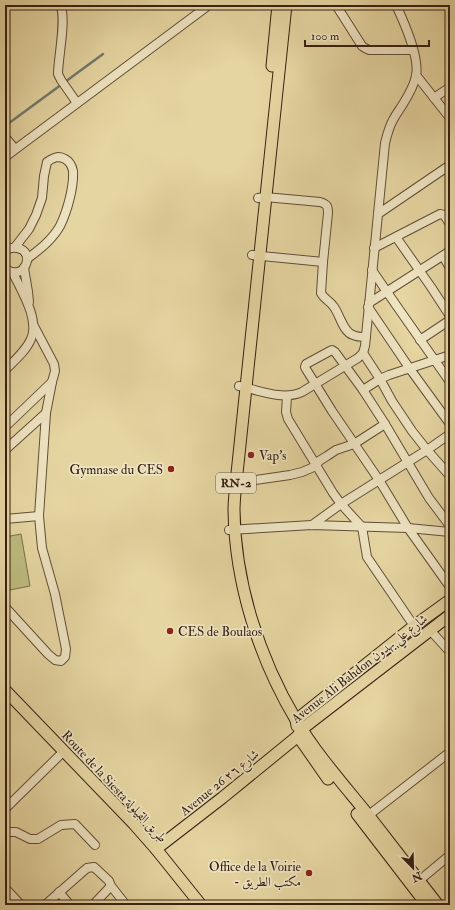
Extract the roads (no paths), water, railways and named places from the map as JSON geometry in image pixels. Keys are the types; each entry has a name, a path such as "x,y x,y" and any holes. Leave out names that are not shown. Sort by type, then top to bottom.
{"main road":[{"name":"RN-2","path":"278,5 262,197 233,483 228,507 232,530 248,609 258,639 273,676 319,767 365,818 416,884 438,905"},
{"name":"RN-2","path":"262,197 286,5"},
{"name":"RN-2","path":"232,530 236,585 251,639 262,669 282,710 299,728"},
{"name":"Avenue Ali Bahdon شارع علي بهدون","path":"299,728 414,626 450,600"},
{"name":"Avenue Ali Bahdon شارع علي بهدون","path":"299,728 450,615"},
{"name":"Route de la Siesta طريق القيلولة","path":"5,690 134,824 201,905"},
{"name":"Avenue 26 شارع ٢٦","path":"156,849 222,798 299,728"},
{"name":"RN-2","path":"416,884 427,905"}],"street":[{"path":"60,5 63,14 58,70 59,77 77,103"},
{"path":"5,157 210,5"},
{"path":"336,5 362,46 365,48 369,50 413,50"},
{"path":"242,387 287,396 295,395 346,366 363,353 366,338 385,143 388,130 404,104 412,88 416,75 413,50 396,5"},
{"path":"416,75 450,118"},
{"path":"434,98 450,87"},
{"path":"6,138 15,149"},
{"path":"5,251 15,247 29,229 36,215 42,198 47,162 55,157 62,157 68,161 73,170 72,186 68,203 60,225 52,238 27,259"},
{"path":"378,214 450,165"},
{"path":"262,197 325,204 328,207 321,289 323,296 334,306 349,333 354,336 366,338"},
{"path":"374,248 440,214 444,215 450,224"},
{"path":"396,237 431,286 450,316"},
{"path":"5,268 9,272 13,273 21,271 27,264 26,254 19,248 15,247"},
{"path":"369,305 386,291 450,251"},
{"path":"256,255 323,262"},
{"path":"442,256 450,268"},
{"path":"5,607 55,660 61,661 65,657 66,649 42,548 39,516 46,413 55,371 54,364 34,326 29,305 24,268"},
{"path":"372,270 450,382"},
{"path":"13,273 29,305"},
{"path":"369,305 410,368 450,424"},
{"path":"420,340 450,320"},
{"path":"5,370 17,358 32,338 34,326"},
{"path":"450,526 429,498 386,424 335,352 332,350 306,364 306,369 332,411 408,528 450,587"},
{"path":"363,353 392,401 427,450 450,476"},
{"path":"363,390 389,375 450,355"},
{"path":"5,426 52,382"},
{"path":"287,396 286,412 288,419 333,493 362,527 367,557 414,626"},
{"path":"5,450 46,413"},
{"path":"233,483 302,472 316,466 319,461 336,450 354,444 386,424"},
{"path":"312,525 341,504 450,434"},
{"path":"5,519 39,516"},
{"path":"232,530 312,525 408,528 450,532"},
{"path":"430,630 450,652"},
{"path":"5,809 64,751"},
{"path":"365,818 450,752"},
{"path":"5,830 8,832 16,832 30,839 38,839 62,825 75,824 95,845"},
{"path":"416,884 450,855"},
{"path":"45,905 87,868 94,867 108,881 126,905"},
{"path":"93,905 111,886"},
{"path":"5,888 21,905"},
{"path":"59,892 70,905"}],"waterway":[{"path":"5,126 103,54"}],"place":[{"name":"Vap's","path":"251,455"},
{"name":"Gymnase du CES","path":"171,469"},
{"name":"CES de Boulaos","path":"170,631"},
{"name":"Office de la Voirie - مكتب الطريق","path":"309,873"}]}
